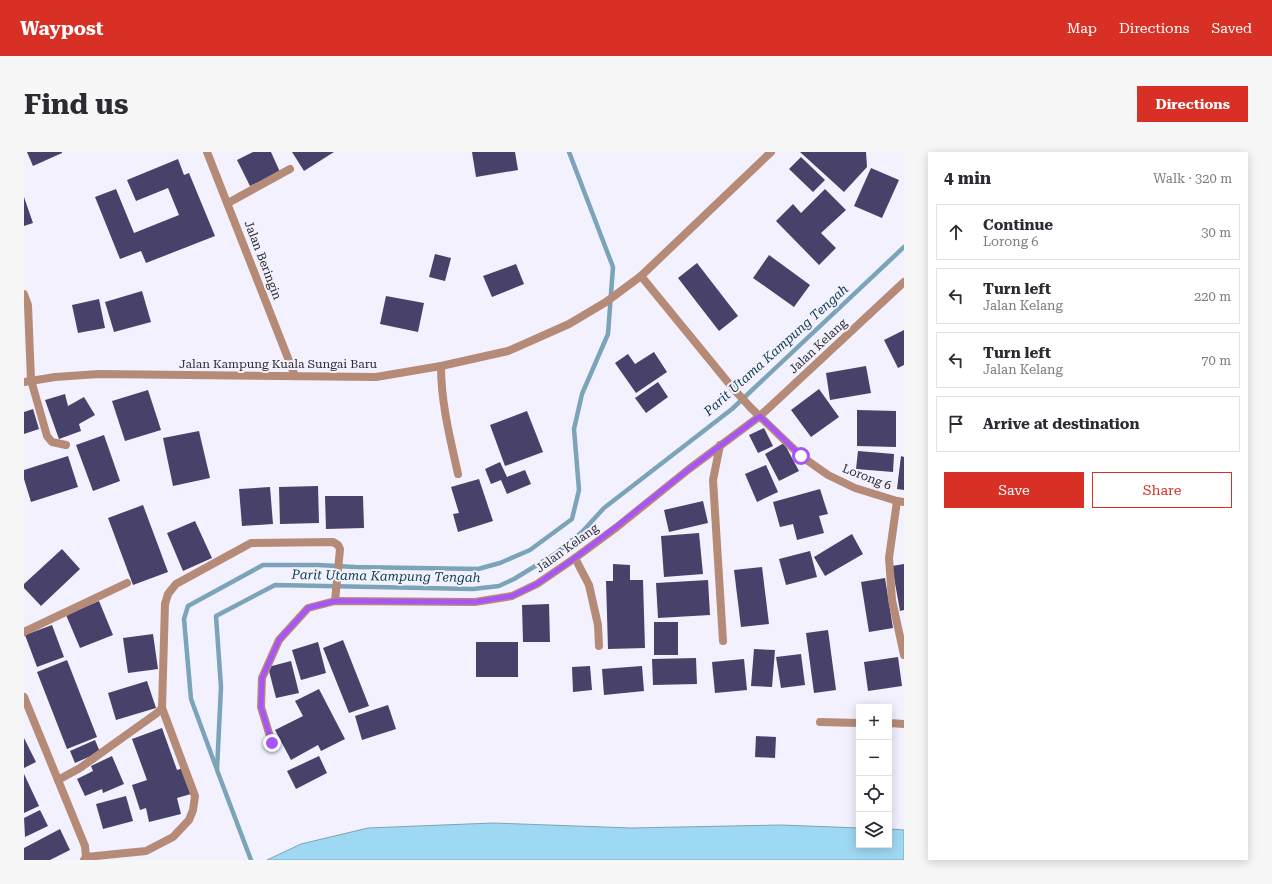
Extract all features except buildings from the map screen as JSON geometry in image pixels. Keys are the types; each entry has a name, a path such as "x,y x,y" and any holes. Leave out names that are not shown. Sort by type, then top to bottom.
{"street":[{"name":"Jalan Beringin","path":"207,152 295,376"},
{"name":"Jalan Kampung Kuala Sungai Baru","path":"27,381 55,377 99,374 376,377 441,366 508,351 569,324 606,302 640,276 771,152"},
{"path":"228,203 290,169"},
{"name":"Lorong 6","path":"640,276 731,386 750,407 801,456 828,475 855,488 901,502"},
{"name":"Jalan Kelang","path":"272,743 261,707 262,678 279,640 308,608 335,601 475,602 512,596 537,584 575,558 760,416 904,282"},
{"path":"24,294 28,305 27,381 47,436 52,442 66,445"},
{"path":"441,366 441,386 444,409 458,474"},
{"path":"720,446 713,480 723,641"},
{"path":"901,502 889,558 892,600 904,655"},
{"path":"24,697 85,846 85,858 146,851 173,837 189,820 193,810 195,796 162,708 165,604 168,594 176,584 251,543 333,542 338,545 340,549 335,601"},
{"path":"575,558 589,585 598,625 599,646"},
{"path":"24,632 127,583"},
{"path":"58,780 80,768 158,713 162,708"},
{"path":"820,722 856,723"},
{"path":"892,723 904,724"}],"water":[{"path":"493,823 631,828 781,825 856,828 856,848 892,848 892,829 904,830 904,860 267,860 301,844 368,828"}],"waterway":[{"path":"216,767 191,699 184,619 188,606 263,565 478,569 500,563 530,550 572,519 579,490 574,429 582,394 608,334 613,267 569,152"},
{"name":"Parit Utama Kampung Tengah","path":"251,860 217,770 221,687 216,616 275,585 473,589 499,586 514,579 555,554 582,532 604,508 732,409 904,247"}],"route":[{"path":"272,743 261,707 262,678 279,640 308,608 335,601 475,602 512,596 537,584 575,558 760,416 801,456"}]}
